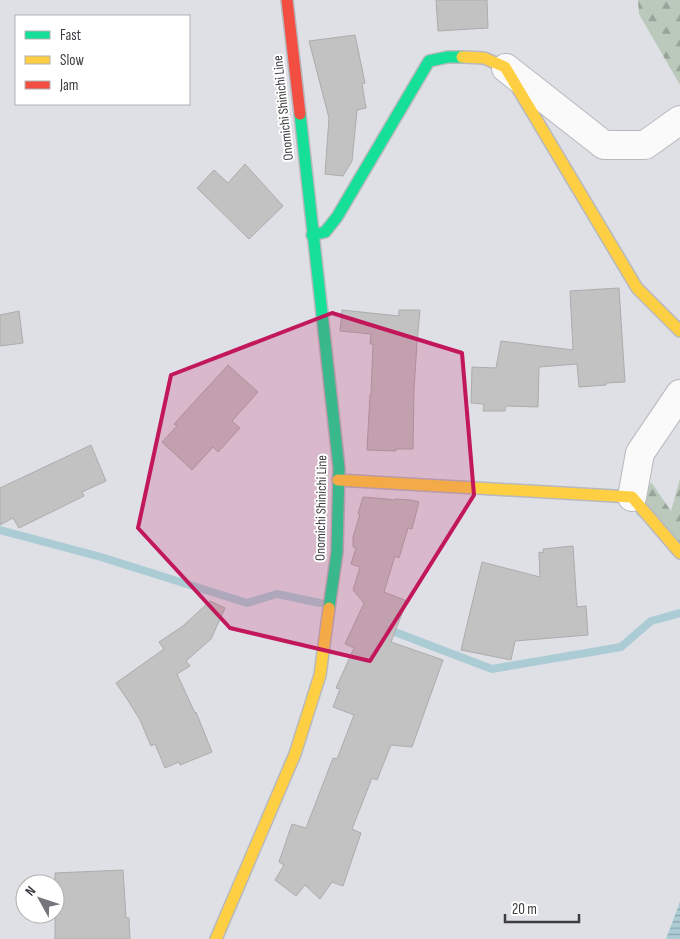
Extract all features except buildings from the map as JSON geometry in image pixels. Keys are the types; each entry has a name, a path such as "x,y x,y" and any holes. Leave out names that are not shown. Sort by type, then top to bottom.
{"street":[{"name":"Onomichi Shinichi Line","path":"216,939 295,754 320,675 337,552 339,468 312,235 288,0"},
{"path":"312,235 325,232 337,217 428,61 448,56 484,58 505,67 604,145 645,145 680,120"},
{"path":"505,67 637,288 680,331"},
{"path":"632,497 640,453 680,394"},
{"path":"338,480 632,497 680,553"}],"highlighted area":[{"path":"332,313 462,353 474,495 370,661 230,628 138,528 171,375"}],"green space":[{"path":"638,0 680,0 680,85 639,14"},
{"path":"680,479 680,548 636,514 651,482 671,511"}],"water":[{"path":"680,902 680,939 666,939"}],"waterway":[{"path":"0,530 101,557 247,603 277,594 320,603"},
{"path":"387,629 492,669 621,647 651,621 680,613"}],"traffic: fast":[{"path":"312,235 325,232 337,217 429,61 448,57 462,57"},
{"path":"300,114 339,468 337,552 329,608"}],"traffic: slow":[{"path":"462,57 484,58 505,67 637,288 680,331"},
{"path":"338,480 632,497 680,553"},
{"path":"216,939 295,754 320,675 329,608"}],"traffic: jam":[{"path":"287,0 300,114"}]}
